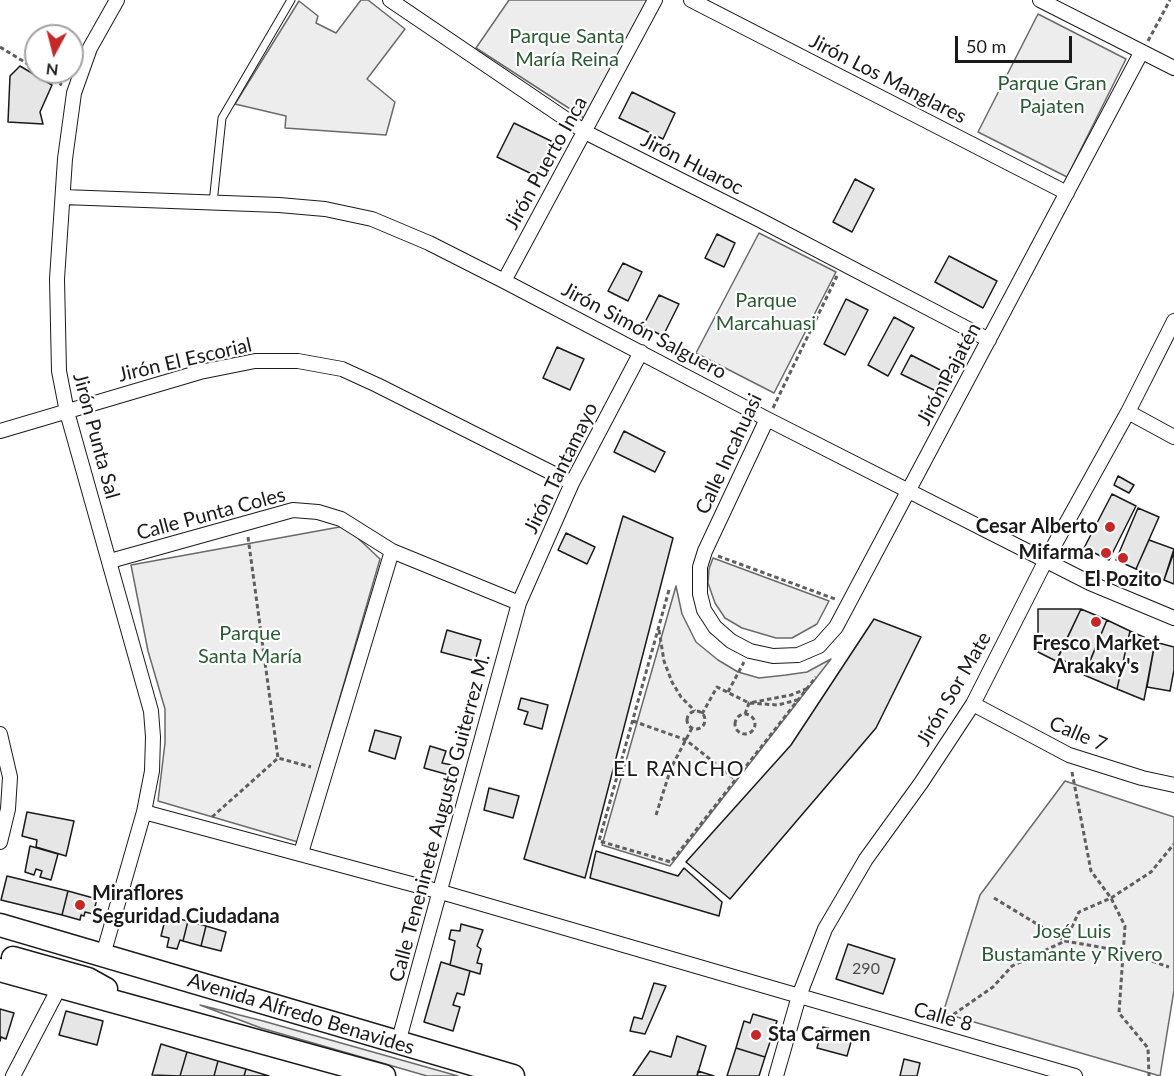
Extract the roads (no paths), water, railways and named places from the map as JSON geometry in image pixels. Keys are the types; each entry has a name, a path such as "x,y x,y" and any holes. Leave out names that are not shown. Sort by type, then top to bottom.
{"main road":[{"name":"Avenida Alfredo Benavides","path":"0,924 513,1076"},
{"name":"Avenida Alfredo Benavides","path":"0,939 45,952 97,954"},
{"name":"Avenida Alfredo Benavides","path":"0,954 88,979 139,1008"},
{"name":"Avenida Alfredo Benavides","path":"0,970 384,1076"}],"street":[{"name":"Jirón Punta Sal","path":"97,954 144,812 152,771 153,737 151,711 67,412 59,371 57,279 65,159 74,93 90,48 117,0"},
{"name":"Jirón Huaroc","path":"390,0 585,132 989,340"},
{"name":"Jirón Puerto Inca","path":"504,280 655,0"},
{"name":"Jirón Los Manglares","path":"691,0 1067,193"},
{"path":"1040,0 1174,68"},
{"name":"Jirón Pajatén","path":"750,651 773,656 798,655 819,646 836,627 1142,53"},
{"name":"Jirón Simón Salguero","path":"63,197 325,209 372,219 429,243 504,280 767,419 1090,584 1174,618"},
{"name":"Jirón Sor Mate","path":"776,1076 800,996 825,929 860,869 973,704 1046,560 1128,412 1174,321"},
{"name":"Jirón Tantamayo","path":"519,603 572,483 641,352"},
{"name":"Jirón El Escorial","path":"0,430 200,372 255,361 298,362 342,369 572,483"},
{"path":"1128,412 1174,437"},
{"name":"Calle Incahuasi","path":"750,651 731,641 715,627 704,610 700,594 700,567 705,551 767,419"},
{"name":"Calle Punta Coles","path":"110,561 293,510 318,512 341,519 392,551 519,603"},
{"path":"301,853 392,551"},
{"name":"Calle Teneninete Augusto Guiterrez M.","path":"398,1043 519,603"},
{"name":"Calle 7","path":"973,704 1069,755 1142,778 1174,785"},
{"path":"0,734 2,752 10,777 8,808 0,842"},
{"name":"Calle 8","path":"144,812 441,892 1075,1076"},
{"path":"13,1076 59,988"}],"lane":[{"path":"213,203 222,118 291,0"}],"place":[{"name":"Cesar Alberto","path":"1110,527"},
{"name":"Mifarma","path":"1106,553"},
{"name":"El Pozito","path":"1123,558"},
{"name":"Fresco Market Arakaky's","path":"1096,622"},
{"name":"Miraflores Seguridad Ciudadana","path":"80,905"},
{"name":"Sta Carmen","path":"756,1035"}],"district":[{"name":"EL RANCHO","path":"679,769"}],"park label":[{"name":"Parque Santa María Reina","path":"567,48"},
{"name":"Parque Gran Pajaten","path":"1052,96"},
{"name":"Parque Marcahuasi","path":"766,312"},
{"name":"Parque Santa María","path":"250,646"},
{"name":"José Luis Bustamante y Rivero","path":"1072,944"}]}
